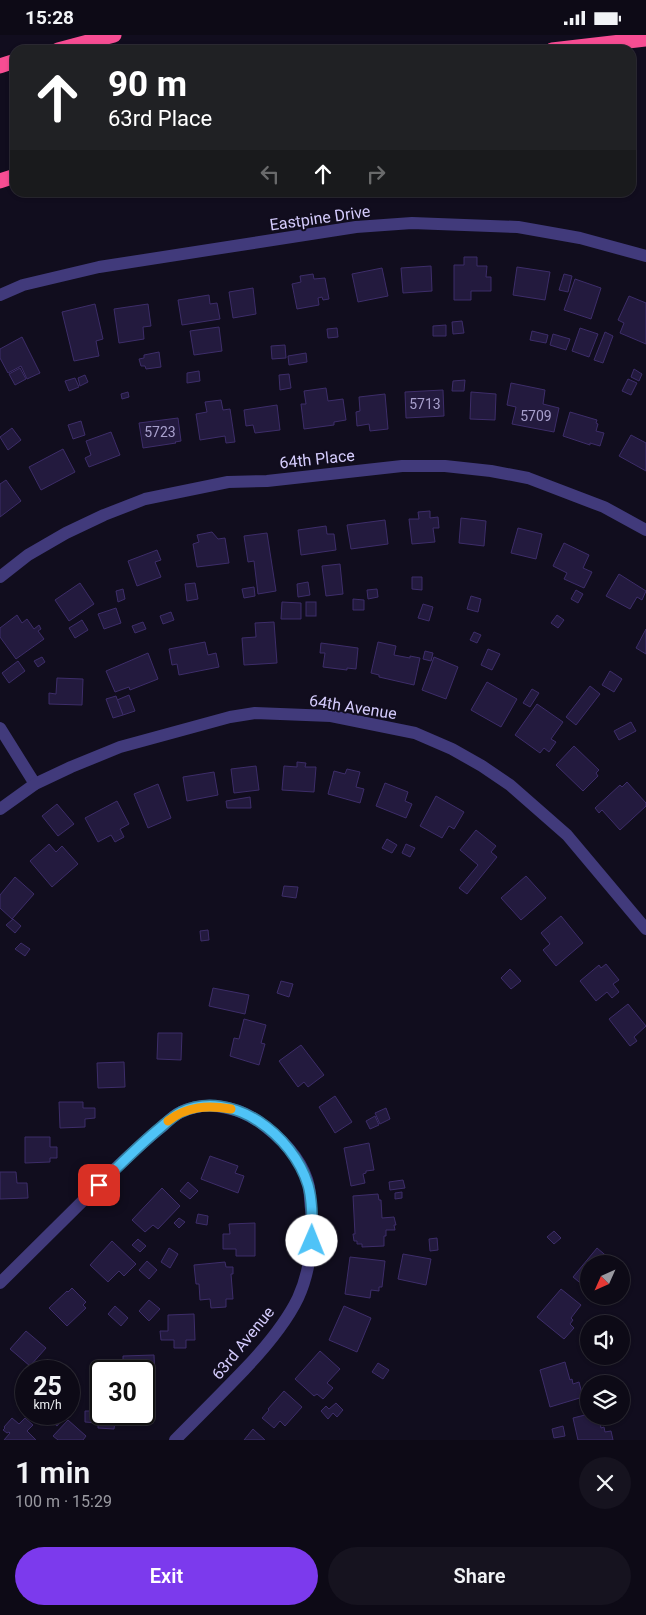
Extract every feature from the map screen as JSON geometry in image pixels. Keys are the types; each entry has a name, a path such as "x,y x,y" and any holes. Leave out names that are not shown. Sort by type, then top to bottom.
{"highway":[{"path":"77,45 114,35"},
{"path":"595,45 646,39"}],"street":[{"name":"Eastpine Drive","path":"0,295 24,285 99,267 356,227 412,223 518,227 580,238 646,256"},
{"name":"64th Place","path":"0,577 28,555 66,533 104,515 145,499 228,482 267,481 402,466 445,466 491,471 528,478 604,507 646,530"},
{"name":"64th Avenue","path":"0,809 34,784 120,747 230,717 255,713 331,716 415,733 452,749 482,766 510,785 567,835 646,929"},
{"path":"0,729 34,784"},
{"name":"63rd Avenue","path":"0,1283 127,1157 180,1112 193,1108 214,1106 237,1110 261,1123 283,1141 299,1164 308,1186 312,1218 312,1241 307,1271 298,1298 282,1324 263,1349 215,1401 174,1440"}],"building":[{"path":"464,257 477,257 477,266 487,266 486,277 491,277 491,291 471,291 471,300 454,300 454,265 464,265"},
{"path":"431,266 432,291 403,293 401,268"},
{"path":"517,267 550,272 545,300 513,295"},
{"path":"382,268 388,296 358,302 352,274"},
{"path":"313,274 314,279 325,278 329,299 323,300 322,297 318,298 319,305 297,309 292,284 301,282 300,276"},
{"path":"564,274 572,276 568,292 559,290"},
{"path":"575,279 601,288 591,319 564,310"},
{"path":"253,288 256,314 233,318 229,292"},
{"path":"209,295 210,304 217,303 220,319 182,325 178,300"},
{"path":"629,296 646,303 646,344 620,333 624,323 618,320"},
{"path":"95,304 103,339 96,341 99,356 74,361 62,312"},
{"path":"148,304 151,326 143,327 144,339 119,343 114,309"},
{"path":"462,321 464,333 453,334 452,322"},
{"path":"446,325 446,336 433,336 433,326"},
{"path":"219,327 222,351 194,355 190,331"},
{"path":"337,328 338,337 328,338 327,329"},
{"path":"580,328 598,334 589,357 572,351"},
{"path":"532,331 548,335 546,343 530,340"},
{"path":"605,332 613,336 603,363 594,360"},
{"path":"553,334 570,339 566,350 550,345"},
{"path":"22,337 40,373 27,379 21,366 8,373 0,358 0,349"},
{"path":"285,345 286,358 272,359 271,346"},
{"path":"159,352 161,367 146,369 145,366 141,366 139,359 144,358 144,355"},
{"path":"306,353 307,362 289,365 288,356"},
{"path":"20,368 26,379 15,385 9,374"},
{"path":"634,369 642,374 639,381 631,377"},
{"path":"199,371 200,381 187,383 187,373"},
{"path":"289,374 291,388 280,390 279,375"},
{"path":"85,375 88,382 80,386 78,378"},
{"path":"75,378 79,387 69,391 65,381"},
{"path":"628,379 637,383 631,395 622,391"},
{"path":"465,380 464,391 452,391 453,381"},
{"path":"511,383 545,390 543,404 559,408 554,432 512,424 516,407 507,405"},
{"path":"326,388 328,401 343,399 346,420 334,422 334,425 304,429 301,404 306,404 304,391"},
{"path":"443,390 444,416 406,418 405,392"},
{"path":"128,392 129,397 122,399 121,394"},
{"path":"471,392 496,394 495,420 470,419"},
{"path":"385,394 388,429 370,431 369,424 357,426 356,412 360,411 359,397"},
{"path":"221,400 223,410 230,409 235,442 226,443 225,436 200,440 196,414 207,412 205,402"},
{"path":"277,405 280,430 255,433 253,425 246,426 244,410"},
{"path":"570,412 597,420 596,431 604,433 600,446 590,443 590,445 563,436"},
{"path":"178,418 181,441 143,448 139,423"},
{"path":"81,421 85,435 73,439 68,425"},
{"path":"12,428 21,440 8,450 0,437"},
{"path":"111,432 120,455 89,467 85,458 91,455 86,441"},
{"path":"631,435 646,443 646,471 619,456"},
{"path":"63,449 75,472 41,490 29,467"},
{"path":"6,480 21,501 0,517 0,484"},
{"path":"430,511 430,518 438,517 439,528 433,528 435,542 412,544 409,519 419,519 418,512"},
{"path":"461,518 486,521 484,546 459,543"},
{"path":"385,520 388,544 351,549 347,525"},
{"path":"326,526 327,534 334,534 336,550 301,555 298,530"},
{"path":"518,528 542,534 536,559 511,553"},
{"path":"212,532 218,539 225,538 229,563 197,567 193,544 199,542 197,535"},
{"path":"267,533 276,591 258,594 254,561 248,562 244,536"},
{"path":"564,543 589,555 583,568 592,572 584,588 564,579 567,573 553,566"},
{"path":"157,550 161,560 155,562 161,577 137,586 128,561"},
{"path":"340,564 343,594 326,596 322,566"},
{"path":"619,574 646,591 642,600 637,597 630,609 606,596"},
{"path":"412,577 422,577 422,590 412,589"},
{"path":"308,582 310,595 298,597 297,584"},
{"path":"80,583 94,604 69,621 55,600"},
{"path":"195,583 198,599 187,601 185,584"},
{"path":"254,587 255,596 244,598 242,589"},
{"path":"123,589 125,599 118,602 116,591"},
{"path":"377,589 378,597 368,599 367,590"},
{"path":"576,590 583,594 578,603 571,599"},
{"path":"471,596 481,599 478,612 467,609"},
{"path":"353,599 364,600 364,610 353,610"},
{"path":"282,602 301,603 301,619 281,619"},
{"path":"306,602 316,602 316,616 306,616"},
{"path":"423,604 433,607 429,621 418,618"},
{"path":"116,608 121,623 104,629 98,614"},
{"path":"171,612 174,620 163,624 160,616"},
{"path":"17,615 22,623 27,619 34,629 39,625 41,629 38,631 44,639 16,659 0,637 0,628"},
{"path":"557,615 564,620 558,628 551,623"},
{"path":"82,620 88,630 75,638 69,628"},
{"path":"143,622 146,629 135,633 132,626"},
{"path":"274,622 277,663 244,665 242,638 256,637 255,623"},
{"path":"646,629 646,654 636,648"},
{"path":"474,632 481,635 477,643 470,640"},
{"path":"205,642 208,655 216,653 219,667 179,675 177,664 172,665 169,649"},
{"path":"378,642 396,646 394,655 420,658 414,685 379,677 379,675 371,673"},
{"path":"321,643 358,648 356,669 347,668 347,670 323,667 325,653 320,653"},
{"path":"488,649 500,654 492,670 481,665"},
{"path":"425,651 433,653 431,661 423,659"},
{"path":"148,653 158,679 130,690 129,687 115,692 106,671"},
{"path":"42,657 45,662 38,667 34,661"},
{"path":"434,657 458,667 446,699 422,690"},
{"path":"18,661 25,671 9,683 2,673"},
{"path":"610,671 622,679 614,692 602,685"},
{"path":"57,678 83,679 82,705 49,704 49,693 56,694"},
{"path":"487,682 517,699 501,727 471,710"},
{"path":"590,686 600,694 576,725 566,717"},
{"path":"532,689 539,693 530,707 523,703"},
{"path":"129,695 135,711 123,715 117,700"},
{"path":"116,696 123,715 113,718 106,699"},
{"path":"537,704 563,722 551,739 556,742 549,752 544,748 540,753 515,735"},
{"path":"631,722 636,731 619,740 614,731"},
{"path":"574,746 599,770 596,773 598,776 583,791 556,765"},
{"path":"297,762 306,763 305,767 316,767 314,792 282,790 284,766 297,767"},
{"path":"256,766 259,790 234,793 231,769"},
{"path":"347,769 360,772 356,787 364,789 360,803 328,794 334,771 345,774"},
{"path":"214,772 218,795 187,801 183,777"},
{"path":"627,782 646,803 646,806 620,830 602,810 599,813 595,808 620,785 622,787"},
{"path":"385,783 408,792 405,801 412,804 406,818 376,806"},
{"path":"158,784 171,818 148,828 134,794"},
{"path":"436,796 464,812 454,829 449,826 442,838 420,826"},
{"path":"250,797 251,808 227,808 226,801"},
{"path":"117,801 129,824 120,829 124,837 115,842 111,835 98,842 85,818"},
{"path":"57,804 74,824 58,836 42,816"},
{"path":"476,830 496,846 491,852 497,857 467,894 459,888 478,865 460,850"},
{"path":"387,839 397,845 392,853 382,848"},
{"path":"49,844 56,852 62,846 78,864 52,887 30,861"},
{"path":"406,844 415,848 410,857 402,853"},
{"path":"526,876 546,898 521,920 501,898"},
{"path":"15,877 34,894 12,919 0,908 0,895"},
{"path":"284,886 298,887 296,898 282,896"},
{"path":"561,916 583,943 556,966 543,950 550,944 541,933"},
{"path":"13,919 21,926 15,933 6,925"},
{"path":"208,930 209,940 201,941 200,931"},
{"path":"21,943 30,949 25,956 15,949"},
{"path":"606,964 619,980 613,984 619,992 612,998 607,992 596,1001 580,981 599,965 601,968"},
{"path":"510,969 521,981 511,989 501,978"},
{"path":"281,981 293,984 289,997 277,993"},
{"path":"213,988 249,995 245,1014 209,1006"},
{"path":"628,1004 646,1026 634,1037 637,1041 630,1046 609,1019"},
{"path":"244,1019 266,1025 261,1043 265,1044 259,1065 230,1056 234,1038 239,1039"},
{"path":"158,1033 182,1033 181,1060 157,1059"},
{"path":"301,1045 324,1075 308,1087 304,1082 298,1087 279,1061"},
{"path":"124,1062 125,1087 98,1088 97,1063"},
{"path":"335,1096 352,1122 335,1133 319,1107"},
{"path":"59,1102 83,1102 83,1108 95,1108 95,1118 85,1119 85,1127 60,1128"},
{"path":"386,1108 390,1119 380,1124 375,1113"},
{"path":"375,1116 379,1125 370,1129 366,1121"},
{"path":"25,1137 50,1137 50,1147 57,1147 57,1158 50,1158 50,1162 25,1163"},
{"path":"369,1143 374,1170 366,1171 363,1174 365,1183 351,1186 344,1148"},
{"path":"210,1156 238,1166 235,1173 244,1176 238,1193 201,1179"},
{"path":"0,1172 16,1172 17,1183 27,1183 28,1198 0,1199"},
{"path":"403,1180 405,1188 390,1190 389,1182"},
{"path":"188,1182 198,1191 190,1199 180,1191"},
{"path":"162,1188 180,1206 158,1229 153,1225 145,1232 132,1220"},
{"path":"402,1192 402,1198 395,1199 395,1193"},
{"path":"378,1194 379,1200 381,1200 382,1218 394,1217 395,1230 386,1230 384,1246 362,1247 362,1244 357,1244 357,1241 354,1241 353,1196"},
{"path":"198,1214 208,1216 207,1225 196,1223"},
{"path":"179,1218 185,1222 179,1228 174,1223"},
{"path":"255,1223 255,1256 236,1256 236,1249 223,1249 223,1234 230,1234 229,1224"},
{"path":"554,1231 561,1238 554,1244 547,1237"},
{"path":"437,1238 438,1250 430,1251 429,1239"},
{"path":"138,1239 146,1246 140,1252 132,1245"},
{"path":"112,1241 136,1264 124,1276 119,1271 108,1282 90,1265"},
{"path":"169,1248 178,1254 170,1268 161,1262"},
{"path":"597,1248 605,1255 591,1255"},
{"path":"403,1254 431,1259 426,1285 398,1279"},
{"path":"350,1257 385,1261 382,1287 379,1287 379,1291 371,1290 370,1298 345,1294"},
{"path":"147,1261 157,1270 149,1279 139,1270"},
{"path":"225,1262 226,1267 233,1267 233,1274 231,1274 233,1299 226,1299 226,1307 211,1308 210,1299 200,1300 199,1284 196,1284 194,1265"},
{"path":"580,1269 580,1283 573,1277"},
{"path":"72,1288 86,1302 83,1305 86,1308 67,1326 49,1308"},
{"path":"561,1289 581,1305 571,1318 573,1320 570,1324 574,1328 564,1339 537,1317"},
{"path":"149,1300 160,1309 149,1321 139,1311"},
{"path":"115,1306 128,1318 121,1326 108,1314"},
{"path":"344,1306 371,1318 357,1352 329,1340"},
{"path":"194,1314 195,1340 186,1340 186,1348 174,1348 174,1340 161,1340 160,1331 168,1331 168,1315"},
{"path":"26,1331 46,1348 35,1360 23,1360 10,1349"},
{"path":"320,1351 340,1369 327,1383 333,1388 323,1399 317,1394 314,1396 295,1379"},
{"path":"154,1355 154,1360 123,1360 123,1356"},
{"path":"565,1362 570,1380 572,1379 573,1384 579,1382 580,1398 550,1407 540,1370"},
{"path":"378,1363 389,1370 383,1379 372,1372"},
{"path":"284,1391 302,1407 285,1426 280,1421 274,1428 262,1418"},
{"path":"336,1403 343,1410 337,1417 333,1413 328,1419 321,1411 326,1406 329,1409"},
{"path":"85,1411 90,1411 90,1422 85,1422"},
{"path":"580,1416 580,1425 600,1425 601,1428 604,1427 605,1432 611,1431 613,1440 578,1440 573,1418"},
{"path":"12,1418 15,1421 15,1425 33,1425 27,1431 36,1440 4,1440 10,1433 3,1430"},
{"path":"63,1425 74,1425 86,1436 83,1440 58,1440 53,1436"},
{"path":"98,1425 115,1425 114,1429 98,1428"},
{"path":"563,1426 565,1436 554,1438 552,1429"},
{"path":"253,1429 265,1440 244,1440"}],"slow traffic":[{"path":"168,1121 180,1112 193,1108 214,1106 231,1109"}],"route":[{"path":"99,1185 127,1157 180,1112 193,1108 214,1106 237,1110 261,1123 283,1141 299,1164 308,1186 312,1218 312,1241"}]}
